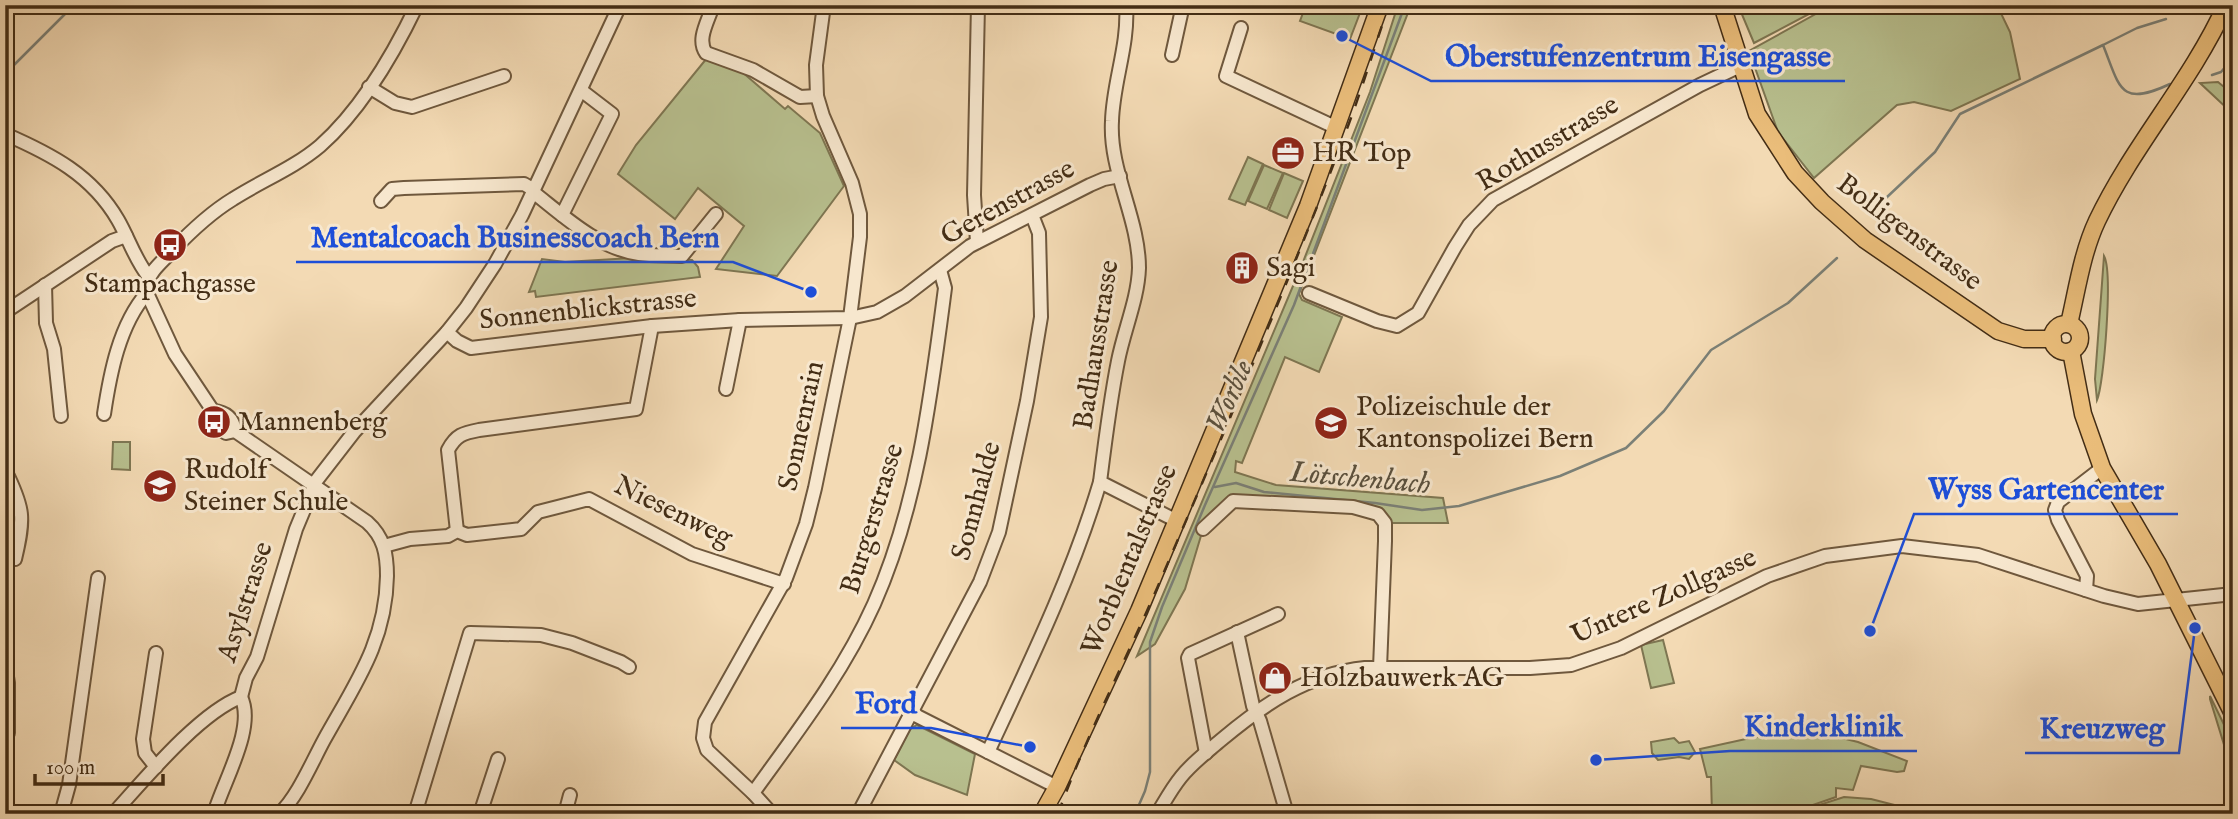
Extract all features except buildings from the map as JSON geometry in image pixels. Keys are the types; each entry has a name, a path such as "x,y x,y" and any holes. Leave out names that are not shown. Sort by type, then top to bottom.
{"main road":[{"name":"Worblentalstrasse","path":"1042,814 1057,788 1139,611 1177,521 1308,206 1380,5"},
{"name":"Bolligenstrasse","path":"1722,5 1757,114 1773,142 1802,181 1865,240 1998,331 2024,339 2053,339"},
{"path":"2069,324 2085,254 2096,223 2198,59 2226,5"},
{"path":"2069,324 2077,329 2081,337 2078,346 2071,351 2059,350 2053,339 2054,332 2059,326 2069,324"},
{"path":"2071,351 2083,414 2102,468 2158,564 2233,714"}],"street":[{"path":"279,814 307,771 368,661 377,638 387,595 384,546 368,522 235,431 228,416 213,411 174,354 146,285 149,277 183,240 218,209 321,145 347,117 369,87 395,47 417,5"},
{"name":"Asylstrasse","path":"241,697 246,678 257,657 296,528 314,484 343,444 447,332 495,264 534,191 620,5"},
{"path":"713,5 702,41 706,53 753,70 800,97 817,96"},
{"name":"Sonnenrain","path":"772,814 707,750 703,738 704,727 784,584 806,524 850,318 860,237 858,202 817,96 816,65 824,5"},
{"path":"977,242 974,195 978,5"},
{"name":"Badhausstrasse","path":"988,752 1066,583 1087,528 1100,482 1118,360 1136,290 1139,268 1137,246 1112,137 1112,120 1125,42 1126,5"},
{"path":"1172,55 1183,5"},
{"path":"1241,28 1226,76 1337,128"},
{"name":"Rothusstrasse","path":"1309,293 1377,321 1397,326 1418,313 1469,225 1493,200 1700,85 1740,66"},
{"path":"369,87 395,103 412,107 504,76"},
{"path":"562,215 612,114 582,91"},
{"path":"5,134 55,157 91,184 117,218 141,268 149,277"},
{"name":"Gerenstrasse","path":"850,318 877,312 905,296 977,242 1104,178 1120,176"},
{"path":"381,201 392,189 524,184 586,234 642,255 682,256 716,214"},
{"name":"Sonnhalde","path":"858,814 980,582 999,532 1027,401 1041,317 1039,233 1032,215"},
{"path":"5,312 112,240 126,236"},
{"name":"Burgerstrasse","path":"753,793 840,668 873,606 894,554 915,476 930,404 945,288 940,270"},
{"path":"45,285 46,323 54,349 61,416"},
{"path":"104,414 107,391 122,337 140,300 147,293"},
{"name":"Sonnenblickstrasse","path":"447,332 471,348 652,326 740,320 850,318"},
{"name":"Sonnenblickstrasse","path":"726,390 740,320"},
{"path":"457,531 449,450 453,440 464,433 479,430 636,409 652,326"},
{"path":"2086,590 2087,576 2055,510 2058,502 2102,468"},
{"path":"5,470 20,500 22,527 15,558"},
{"path":"1100,482 1177,521"},
{"name":"Niesenweg","path":"384,546 410,539 448,536 457,531 467,535 521,529 538,512 589,499 692,554 784,584"},
{"path":"1203,529 1233,501 1353,507 1378,514 1384,523 1385,541 1380,668"},
{"name":"Untere Zollgasse","path":"1157,814 1180,779 1206,753 1276,697 1310,681 1342,671 1380,668 1530,668 1571,665 1621,648 1767,576 1825,556 1902,546 1978,555 2137,604 2233,594"},
{"path":"61,814 69,785 98,578"},
{"path":"1206,753 1188,658 1190,654 1278,614"},
{"path":"415,814 468,635 475,632 531,633 572,643 629,667"},
{"path":"1237,632 1255,712 1287,814"},
{"path":"156,653 143,739 145,753 156,767"},
{"path":"5,664 8,683 8,733"},
{"path":"113,814 156,767 218,708 241,697 247,710 214,814"},
{"path":"911,713 1057,788"},
{"path":"480,814 498,759"},
{"path":"565,814 570,795"}],"green space":[{"path":"1306,5 1363,5 1350,39 1300,21"},
{"path":"1398,5 1411,5 1299,294 1302,300 1342,317 1319,372 1285,357 1242,463 1236,461 1235,472 1276,485 1443,498 1448,523 1385,523 1378,514 1233,501 1203,529 1185,589 1155,644 1137,656 1301,267 1370,92"},
{"path":"1738,5 1826,5 1754,43"},
{"path":"1832,5 1997,5 2010,32 2020,79 1951,111 1914,102 1897,105 1814,178 1778,132 1749,51"},
{"path":"707,58 741,71 785,109 788,106 820,133 844,186 777,276 716,269 744,226 698,188 675,219 618,174 636,145"},
{"path":"2218,82 2224,87 2233,85 2233,117 2200,83"},
{"path":"1248,157 1263,164 1245,205 1229,199"},
{"path":"1264,165 1283,173 1267,209 1248,201"},
{"path":"1284,173 1303,181 1287,218 1269,210"},
{"path":"2104,256 2108,283 2106,328 2097,400 2095,379"},
{"path":"632,258 692,260 698,267 700,277 536,297 535,291 529,292 542,259 565,262"},
{"path":"113,442 130,442 130,470 112,469"},
{"path":"1663,640 1674,683 1651,688 1641,645"},
{"path":"2210,696 2233,743 2233,774 2210,699"},
{"path":"917,725 975,754 967,795 915,775 894,760 910,729"},
{"path":"1813,731 1858,742 1907,761 1904,771 1861,766 1853,790 1836,788 1836,797 1787,814 1712,814 1711,777 1707,777 1700,749 1778,732"},
{"path":"1674,738 1679,743 1689,741 1695,752 1689,759 1679,757 1658,760 1652,753 1651,742"},
{"path":"1844,797 1871,799 1922,812 1791,814"}],"waterway":[{"path":"5,74 74,5"},
{"name":"Worble","path":"1135,814 1150,772 1150,642 1205,505 1294,305 1405,5"},
{"path":"2103,45 2137,28 2166,19"},
{"name":"Lötschenbach","path":"1886,198 1935,152 1960,114 2103,45 2113,72 2124,89 2140,94 2170,84"},
{"name":"Lötschenbach","path":"2212,75 2221,72 2233,58"},
{"name":"Lötschenbach","path":"1215,487 1236,483 1264,492 1422,510 1459,506 1560,476 1626,448 1664,411 1711,350 1788,303 1837,258"}],"railway":[{"path":"1058,814 1280,300 1348,126 1389,5"}],"place":[{"name":"Oberstufenzentrum Eisengasse","path":"1342,36"},
{"name":"HR Top","path":"1288,153"},
{"name":"Stampachgasse","path":"170,245"},
{"name":"Sagi","path":"1242,268"},
{"name":"Mentalcoach Businesscoach Bern","path":"811,292"},
{"name":"Mannenberg","path":"214,422"},
{"name":"Polizeischule der Kantonspolizei Bern","path":"1331,423"},
{"name":"Rudolf Steiner Schule","path":"160,486"},
{"name":"Kreuzweg","path":"2195,628"},
{"name":"Wyss Gartencenter","path":"1870,631"},
{"name":"Holzbauwerk AG","path":"1275,678"},
{"name":"Ford","path":"1030,747"},
{"name":"Kinderklinik","path":"1596,760"}]}
